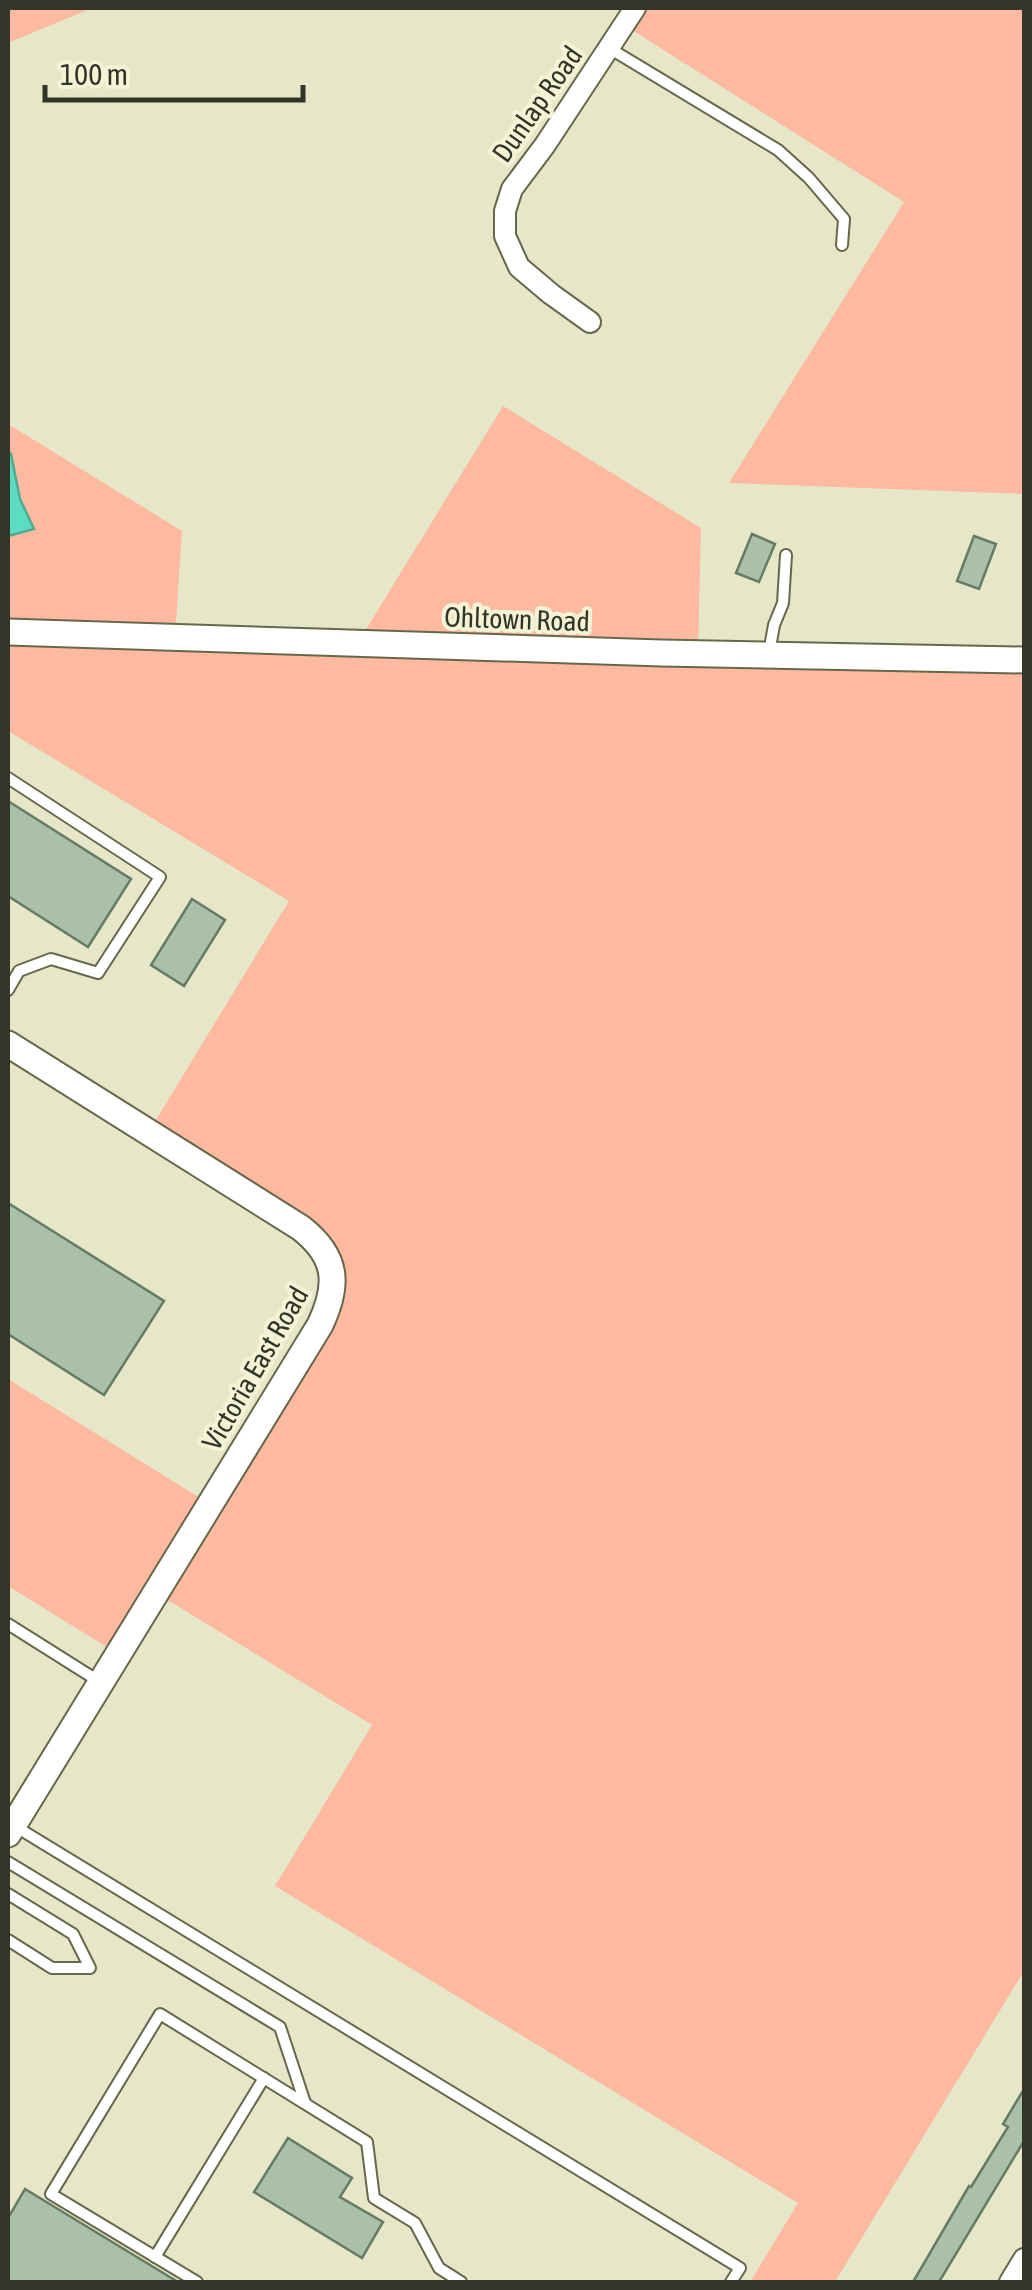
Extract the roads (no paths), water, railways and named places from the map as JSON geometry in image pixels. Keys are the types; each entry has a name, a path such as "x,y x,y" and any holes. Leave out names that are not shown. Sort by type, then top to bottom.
{"street":[{"name":"Dunlap Road","path":"590,322 520,267 505,236 505,210 512,188 635,8"},
{"name":"Ohltown Road","path":"8,632 1024,660"},
{"name":"Victoria East Road","path":"8,1044 302,1228 321,1248 333,1276 330,1304 320,1325 10,1829"},
{"path":"1010,2282 1024,2259"}],"lane":[{"path":"609,48 778,150 809,178 844,219 842,245"},
{"path":"768,654 783,603 786,556"},
{"path":"8,778 160,877 98,972 51,959 19,971 8,990"},
{"path":"8,1624 100,1682"},
{"path":"10,1829 740,2268 731,2282"},
{"path":"8,1862 280,2027 305,2104"},
{"path":"8,1894 72,1934 90,1968 52,1968 8,1940"},
{"path":"197,2282 51,2194 160,2014 367,2142 374,2198 415,2223 439,2268 462,2282"},
{"path":"155,2257 264,2078"}],"water":[{"path":"8,451 20,499 34,529 8,536"}]}
